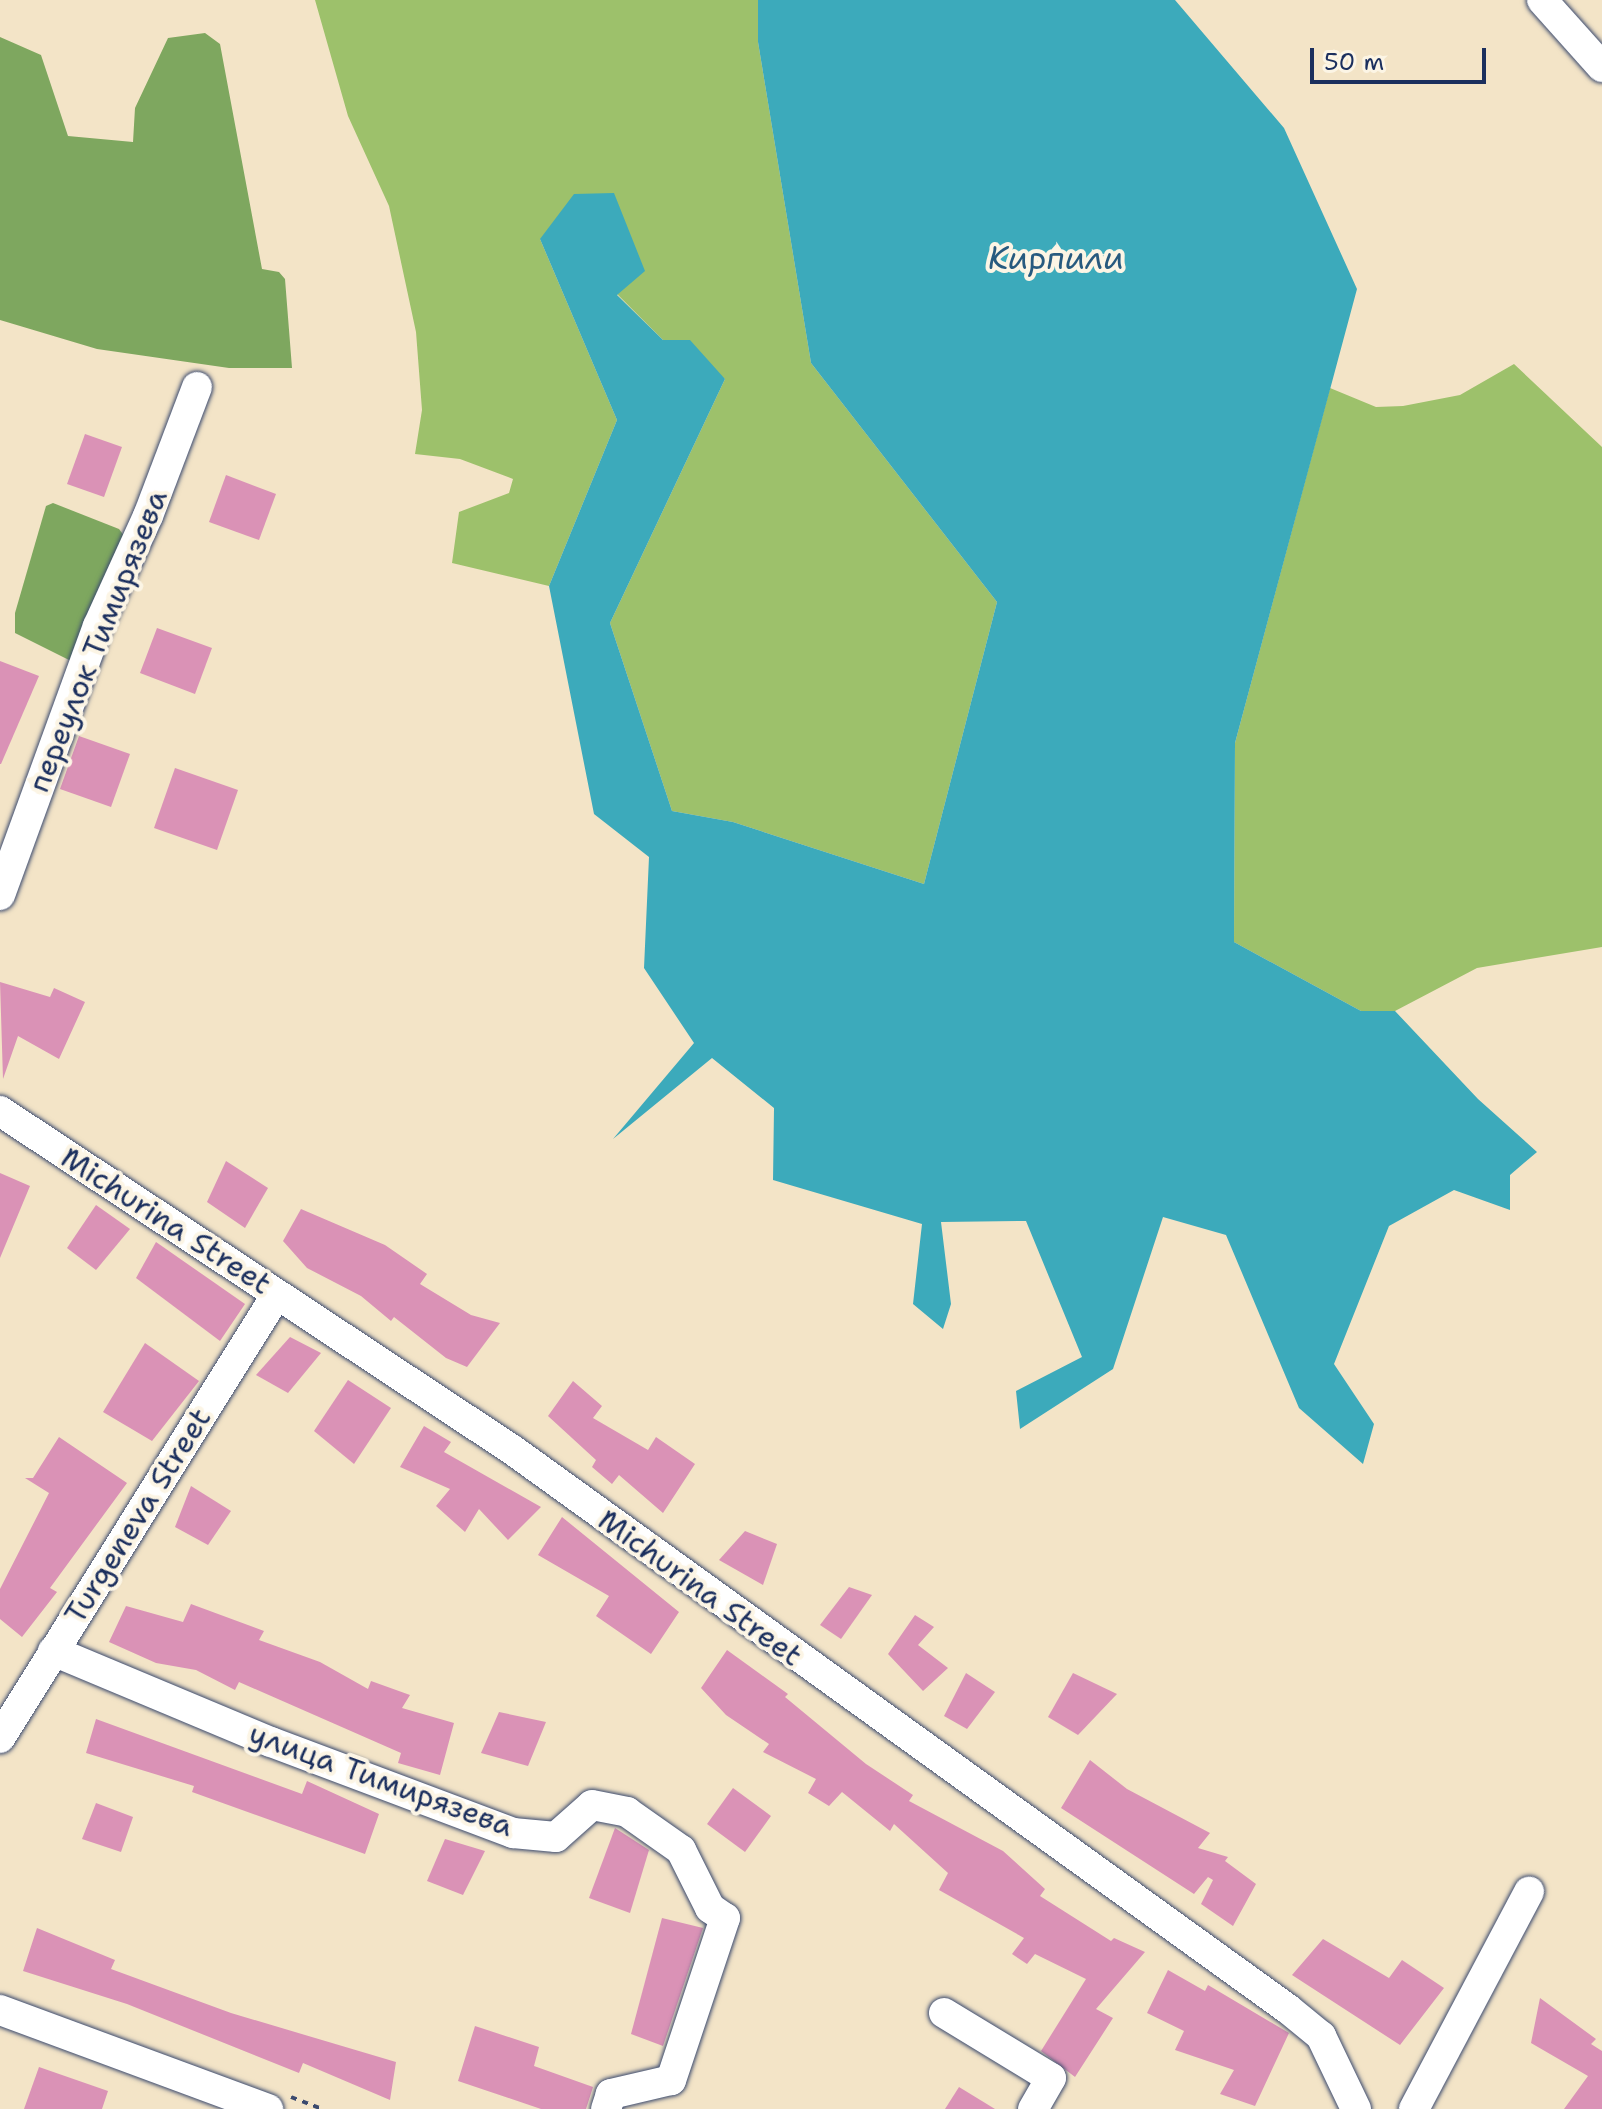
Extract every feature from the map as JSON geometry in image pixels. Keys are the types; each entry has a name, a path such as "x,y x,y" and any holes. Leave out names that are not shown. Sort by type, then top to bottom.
{"street":[{"path":"1542,0 1602,67"},
{"name":"переулок Тимирязева","path":"0,895 98,626 197,387"},
{"name":"Michurina Street","path":"0,1111 514,1451 1288,2009 1321,2036 1356,2109"},
{"name":"Turgeneva Street","path":"0,1738 277,1294"},
{"name":"улица Тимирязева","path":"53,1651 271,1742 513,1833 556,1837 592,1805 627,1812 681,1850 710,1908 725,1918 671,2080 611,2094 606,2109"},
{"path":"1414,2109 1529,1892"},
{"path":"0,2010 268,2109"},
{"path":"944,2013 1051,2078 1033,2109"}],"green space":[{"path":"315,0 758,0 758,42 811,363 997,602 924,884 733,822 672,811 610,623 725,379 663,340 617,294 540,239 617,420 549,586 452,563 459,512 509,493 513,479 460,459 415,454 422,410 416,332 389,206 348,116"},
{"path":"205,33 220,44 262,269 279,272 285,279 292,368 229,368 97,349 0,320 0,37 41,55 68,136 133,142 135,108 168,38"},
{"path":"1514,364 1602,447 1602,947 1477,968 1395,1011 1361,1011 1234,942 1235,743 1330,388 1376,407 1403,406 1460,395"},
{"path":"53,503 119,529 125,537 75,663 15,633 15,613 46,506"}],"water":[{"name":"Кирпили","path":"758,0 1175,0 1284,128 1357,289 1235,743 1234,942 1361,1011 1395,1011 1478,1099 1537,1152 1510,1175 1510,1210 1454,1190 1389,1226 1334,1364 1374,1424 1363,1464 1299,1408 1226,1235 1163,1217 1113,1369 1020,1429 1016,1391 1082,1357 1026,1221 941,1222 951,1304 943,1329 913,1304 922,1224 773,1180 774,1108 712,1058 613,1139 694,1043 644,968 649,857 594,814 549,586 617,420 540,239 574,194 614,193 645,271 617,295 663,340 690,340 725,379 610,623 672,811 733,822 924,884 997,602 811,363 758,42"}],"building":[{"path":"85,434 122,447 104,497 67,484"},
{"path":"226,475 276,494 259,540 209,522"},
{"path":"157,628 212,648 195,694 140,673"},
{"path":"0,661 39,676 1,764 0,764"},
{"path":"79,736 130,754 111,807 60,789"},
{"path":"175,768 238,790 217,850 154,828"},
{"path":"0,982 50,997 54,988 85,1002 59,1059 18,1036 3,1079"},
{"path":"226,1161 268,1188 245,1228 207,1202"},
{"path":"0,1173 30,1186 0,1258"},
{"path":"96,1205 130,1229 96,1270 67,1248"},
{"path":"301,1209 385,1245 427,1274 420,1284 471,1315 500,1323 467,1367 446,1358 394,1317 391,1321 361,1296 307,1268 283,1241"},
{"path":"156,1242 245,1304 220,1341 136,1278"},
{"path":"290,1337 321,1353 288,1393 256,1375"},
{"path":"145,1343 199,1381 152,1441 103,1412"},
{"path":"348,1380 391,1408 354,1464 314,1431"},
{"path":"573,1381 602,1406 593,1418 648,1450 656,1437 695,1464 663,1513 619,1475 612,1484 592,1467 596,1460 548,1416"},
{"path":"424,1426 451,1442 444,1452 541,1507 508,1540 479,1509 465,1532 436,1506 450,1489 400,1467"},
{"path":"59,1437 127,1483 50,1588 57,1592 22,1637 0,1619 0,1589 49,1493 25,1478 33,1478"},
{"path":"191,1486 231,1511 208,1545 175,1527"},
{"path":"562,1517 679,1612 651,1654 596,1616 609,1596 538,1555"},
{"path":"745,1531 777,1544 763,1585 719,1560"},
{"path":"849,1587 872,1595 841,1639 820,1625"},
{"path":"191,1604 264,1631 259,1640 320,1662 368,1689 371,1681 410,1695 402,1708 454,1723 440,1775 398,1763 401,1753 239,1682 235,1690 196,1670 156,1663 109,1642 126,1606 183,1622"},
{"path":"915,1615 934,1627 918,1645 948,1668 923,1691 888,1654"},
{"path":"727,1650 788,1694 785,1697 866,1764 913,1795 909,1801 1003,1851 1045,1889 1040,1896 1111,1941 1114,1938 1145,1952 1096,2009 1113,2018 1075,2077 1041,2051 1086,1979 1035,1954 1027,1964 1012,1954 1024,1938 939,1890 948,1873 894,1824 890,1831 842,1792 829,1806 808,1793 816,1779 763,1752 769,1744 726,1715 701,1688"},
{"path":"966,1673 995,1692 967,1729 944,1716"},
{"path":"1073,1673 1117,1694 1078,1735 1048,1717"},
{"path":"499,1712 546,1722 528,1766 481,1753"},
{"path":"96,1719 302,1794 307,1781 379,1814 365,1854 192,1792 194,1786 86,1753"},
{"path":"1090,1760 1127,1789 1210,1833 1198,1848 1228,1857 1225,1861 1256,1884 1233,1926 1201,1904 1213,1880 1208,1877 1194,1894 1061,1808"},
{"path":"733,1788 771,1816 745,1852 707,1824"},
{"path":"96,1803 133,1817 121,1852 82,1839"},
{"path":"615,1828 649,1850 630,1913 589,1898"},
{"path":"445,1839 485,1851 463,1895 427,1881"},
{"path":"662,1918 703,1928 663,2046 631,2034"},
{"path":"37,1928 115,1960 111,1969 231,2013 396,2062 390,2100 303,2063 299,2073 127,2004 23,1971"},
{"path":"1323,1939 1389,1978 1402,1960 1444,1988 1400,2045 1292,1975"},
{"path":"1168,1970 1205,1991 1208,1985 1289,2033 1255,2106 1220,2094 1234,2070 1175,2050 1184,2031 1147,2013"},
{"path":"1540,1998 1596,2039 1591,2044 1602,2051 1602,2109 1564,2109 1588,2076 1531,2043"},
{"path":"475,2026 539,2047 534,2066 593,2087 586,2109 541,2109 458,2081"},
{"path":"39,2067 108,2091 102,2109 24,2109"},
{"path":"959,2087 995,2109 945,2109"}]}
